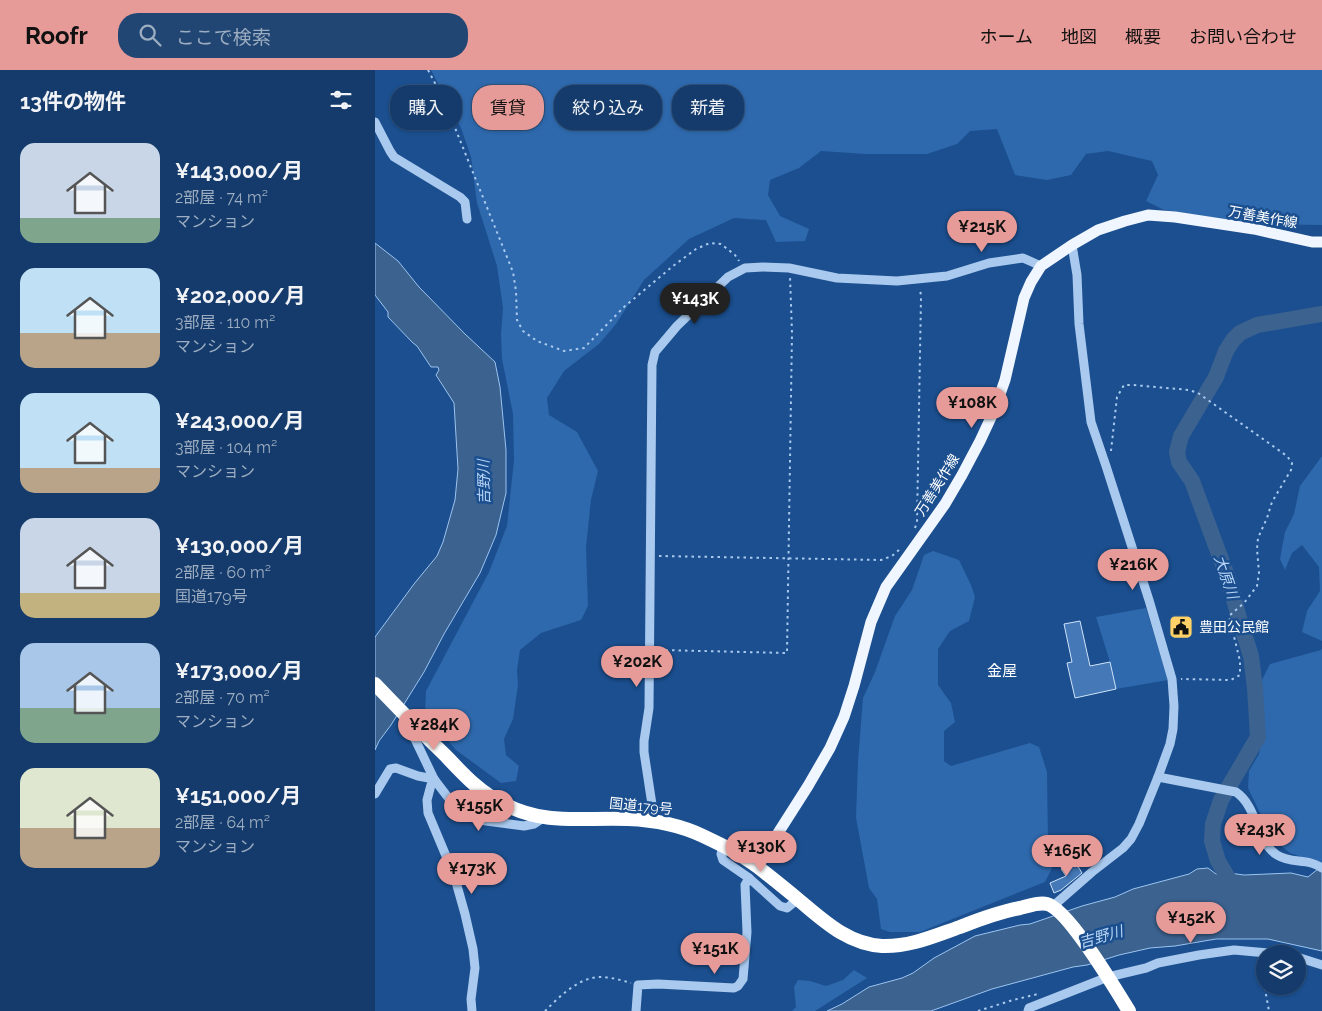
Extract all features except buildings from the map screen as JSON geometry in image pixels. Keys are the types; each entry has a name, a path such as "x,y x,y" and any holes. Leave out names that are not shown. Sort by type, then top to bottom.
{"highway":[{"name":"国道179号","path":"375,684 469,779 486,794 503,804 521,812 543,818 652,821 700,834 739,854 757,866 845,936 863,942 879,946 900,946 920,942 1001,912 1038,904 1047,904 1055,909"},
{"path":"1055,909 1069,922 1104,971 1129,1011"}],"main road":[{"name":"万善美作線","path":"757,866 830,748 854,686 871,622 886,587 945,504 980,441 994,411 1005,380 1023,298 1041,266 1098,230 1125,220 1149,215 1254,229 1312,242 1322,242"}],"street":[{"path":"375,122 394,157 460,197 465,202 467,219"},
{"path":"1055,909 1092,872 1123,848 1131,839 1139,824 1170,744 1174,706 1172,679 1149,600 1091,422 1079,324 1077,275 1072,245"},
{"path":"652,821 653,812 644,740 649,708 652,365 655,352 677,326 729,277 745,268 789,268 837,278 897,281 947,276 989,263 1023,258 1041,266"},
{"path":"412,722 414,737 434,779 450,800 464,813 479,820 524,826 534,824 543,818"},
{"path":"375,794 390,769 396,768 417,776 434,779"},
{"path":"1158,777 1236,792 1249,806 1268,847 1276,855 1291,861 1311,863 1322,868"},
{"path":"434,779 427,800 428,813 454,875 473,949 475,968 471,999 472,1011"},
{"path":"723,846 721,854 723,860 749,878 780,906 787,908 798,899"},
{"path":"636,1011 638,985 658,984 735,988 738,986 743,979 747,932 745,885 749,878"},
{"path":"1028,1011 1029,1008 1104,971 1146,968 1158,963 1234,950 1256,952"},
{"path":"1306,960 1322,965"}],"path":[{"path":"428,70 443,98 513,272 517,320 523,332 537,341 564,351 584,348 639,294 696,250 710,243 721,244 735,255 745,268"},
{"path":"649,650 787,653 792,333 789,268"},
{"path":"913,533 917,522 921,297 919,280"},
{"path":"1106,466 1109,462 1117,397 1124,385 1189,390 1198,393 1287,456 1292,463 1291,470 1272,502 1258,538 1259,572 1257,586 1244,603 1229,616 1240,661 1240,675 1231,680 1172,679"},
{"path":"649,556 881,560 892,556 903,544"},
{"path":"545,1011 568,989 590,979 600,977 638,985"},
{"path":"978,1011 1039,994"},
{"path":"1266,995 1269,1011"}],"shaded area":[{"path":"431,70 1322,70 1322,225 1257,224 1164,210 1146,201 1158,175 1152,161 1108,151 1086,154 1071,175 1047,180 1015,175 997,129 970,131 957,144 927,154 865,154 821,151 799,168 770,180 768,195 780,216 809,229 805,241 776,242 766,220 734,218 689,239 644,280 616,324 599,344 564,371 547,398 549,415 577,432 598,471 591,500 586,547 588,606 581,620 541,633 520,650 517,670 518,685 513,719 504,739 506,755 519,766 516,781 501,783 456,750 425,714 426,691 489,572 507,526 514,460 513,414 502,359 503,308 497,266 477,203 471,157 462,130 462,85 439,85"},
{"path":"1322,456 1322,641 1302,632 1307,611 1320,591 1319,567 1302,545 1292,553 1285,570 1280,559 1285,532 1294,514 1300,486"},
{"path":"933,551 959,560 975,597 969,621 950,631 938,649 938,685 951,703 955,722 944,731 944,761 951,766 1030,743 1039,747 1047,772 1048,842 1055,862 1045,882 920,932 890,932 881,929 877,899 869,888 856,818 863,698 875,672 895,616 912,590 924,555"},
{"path":"1146,608 1168,680 1116,689 1096,617"},
{"path":"1322,648 1322,864 1290,853 1272,838 1248,788 1249,771 1259,754 1264,727 1262,680 1270,664 1321,650"},
{"path":"854,970 867,978 815,1011 792,1011 796,1007 794,987 798,980 810,981 826,986 843,980"}],"water":[{"name":"吉野川","path":"375,243 398,261 419,287 495,362 500,387 506,450 506,493 496,535 480,573 424,672 375,750 375,637 437,556 455,500 458,469 454,403 436,375 439,370 438,367 431,367 417,346 388,317 388,312 375,295"},
{"name":"吉野川","path":"1208,868 1216,874 1220,874 1220,870 1225,869 1229,873 1244,875 1291,873 1308,877 1318,869 1322,871 1322,951 1306,947 1306,945 1295,945 1268,939 1216,939 1150,948 1119,955 992,989 931,1011 827,1011 869,987 913,973 934,958 975,936 1030,924 1115,897 1133,889 1189,874 1197,869"}],"waterway":[{"name":"大原川","path":"1234,888 1218,861 1212,841 1213,824 1221,800 1258,737 1251,656 1229,581 1192,481 1179,462 1177,452 1181,436 1216,377 1226,351 1240,333 1257,325 1322,314"}],"place":[{"name":"豊田公民館","path":"1181,627"}],"district":[{"name":"金屋","path":"1002,671"}]}
